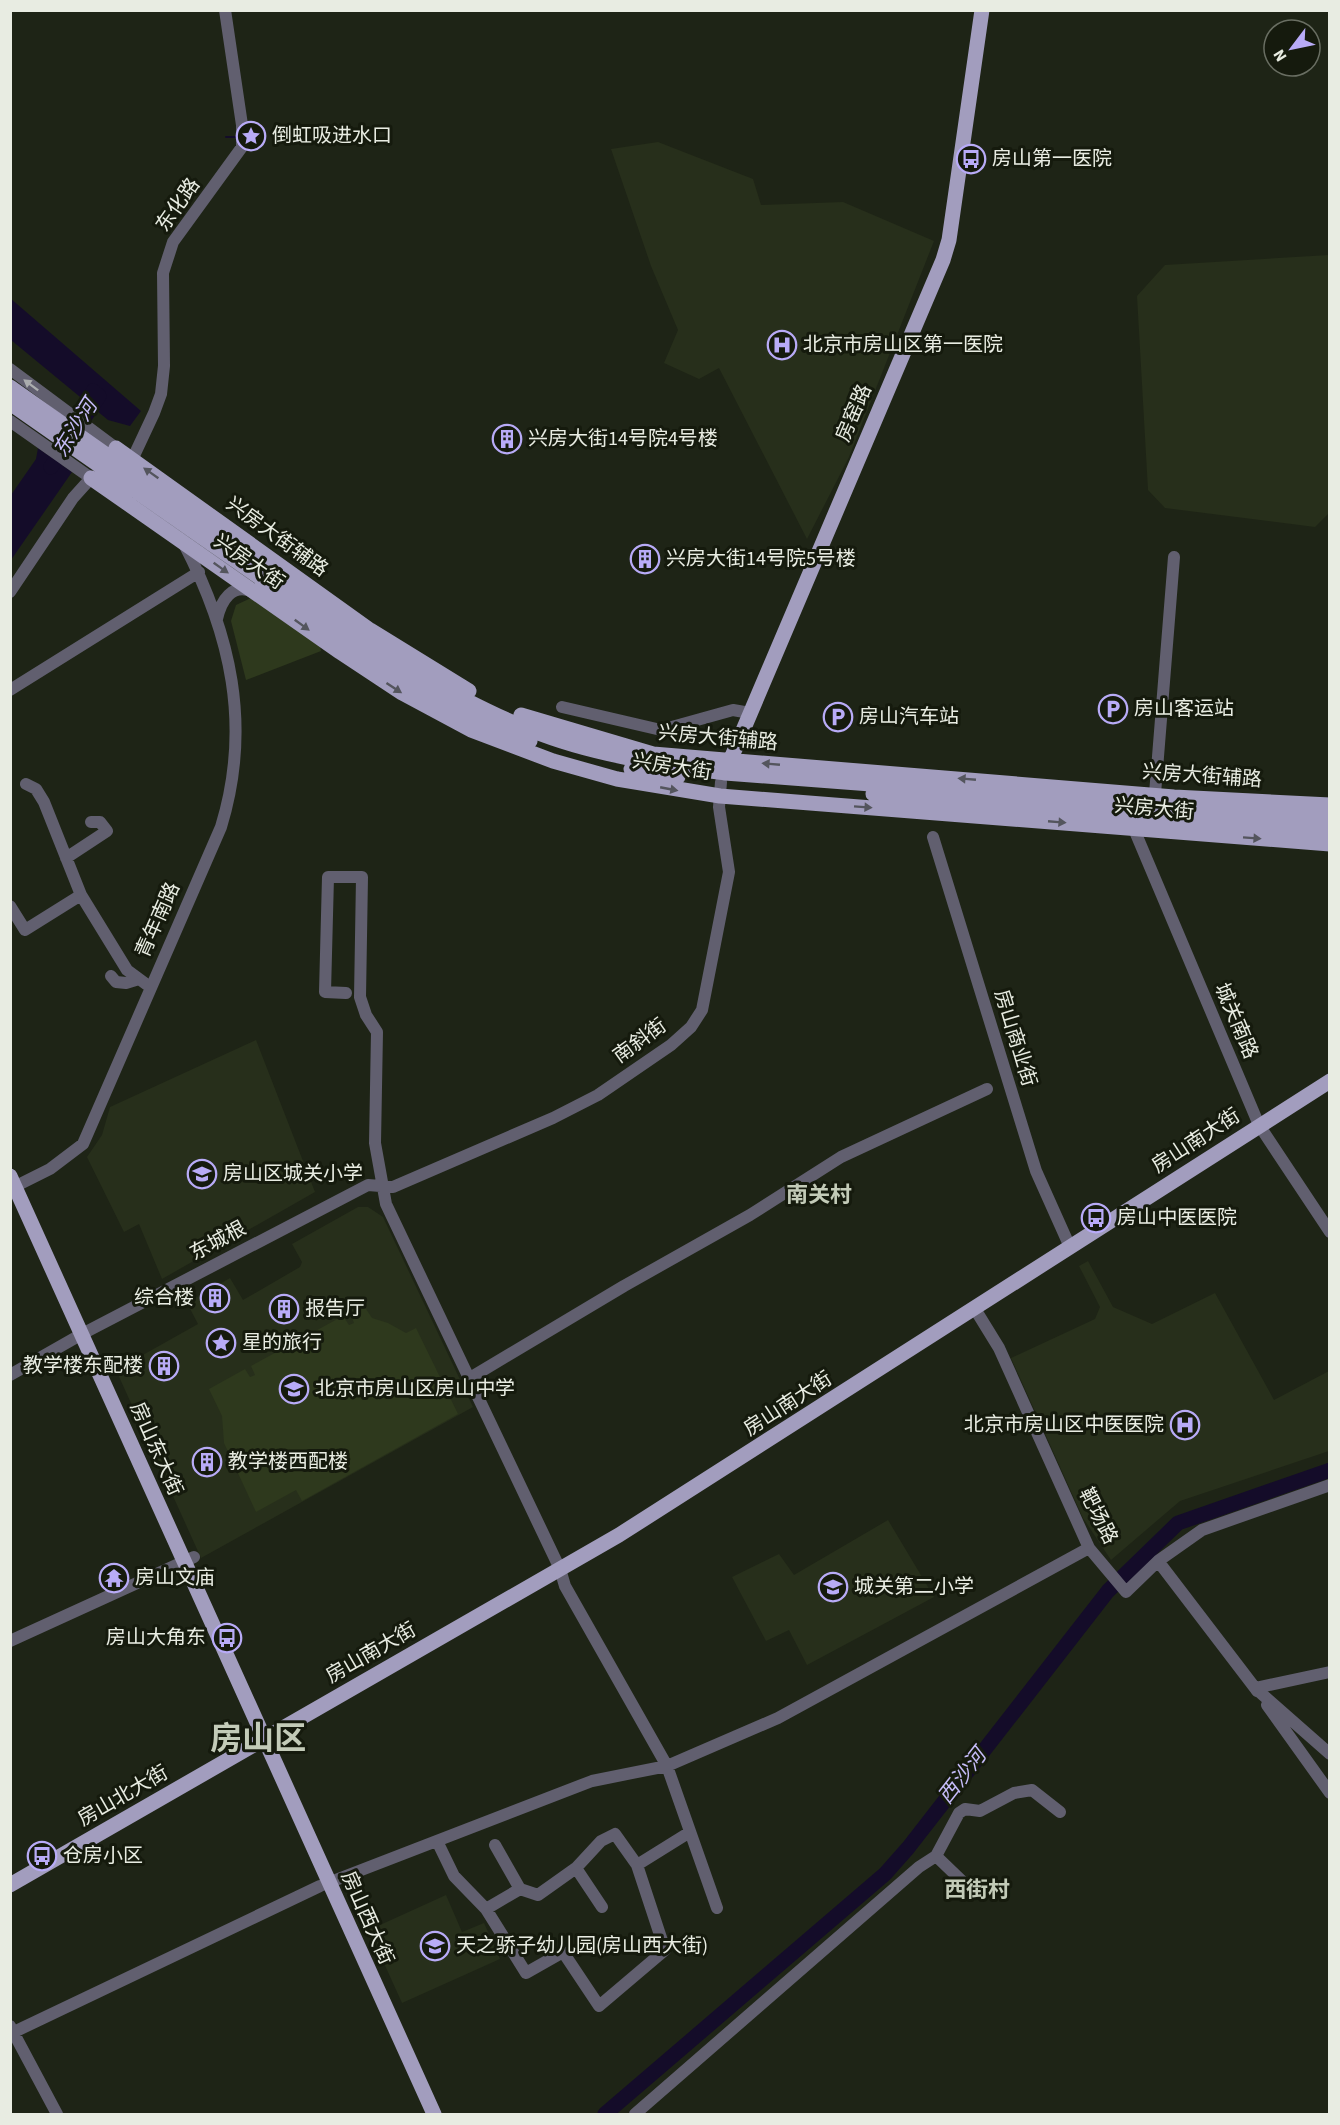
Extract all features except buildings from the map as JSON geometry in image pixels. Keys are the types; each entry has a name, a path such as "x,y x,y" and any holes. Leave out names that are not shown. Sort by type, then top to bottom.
{"main road":[{"name":"房窑路","path":"724,778 943,260 949,240 981,10"},
{"path":"10,387 37,416"},
{"path":"10,404 37,416 105,462 132,460"},
{"name":"兴房大街辅路","path":"132,460 370,630 478,696 532,720 653,754 724,778 844,771 1234,801 1328,818"},
{"name":"兴房大街","path":"105,462 154,505 395,672 469,715 526,740 563,751 653,763 724,778 1329,843"},
{"name":"兴房大街","path":"105,462 183,541 345,656 402,693 471,730 531,753 631,782 724,778 858,783 1328,818"},
{"name":"兴房大街","path":"105,462 233,546 419,675 475,706 532,731 612,759"},
{"path":"154,505 183,541"},
{"path":"221,523 233,546"},
{"path":"345,656 395,672"},
{"path":"631,782 612,759 635,749"},
{"path":"531,753 563,751"},
{"path":"844,771 858,783"},
{"path":"1234,801 1260,813"},
{"name":"兴房大街","path":"1131,822 1328,818"},
{"name":"房山南大街","path":"260,1741 705,1483 1329,1081"},
{"name":"房山东大街","path":"12,1188 78,1336 185,1562 260,1741"},
{"name":"房山西大街","path":"260,1741 424,2115"},
{"name":"房山北大街","path":"10,1885 260,1741"},
{"name":"房山西大街","path":"324,1884 434,2115"}],"street":[{"name":"东化路","path":"132,460 161,394 164,366 163,273 173,242 242,147 242,125 225,10"},
{"path":"10,369 37,416 105,462 73,498 10,592"},
{"path":"10,419 37,416"},
{"name":"青年南路","path":"12,1188 65,1159 83,1144 221,827 230,800 237,738 236,705 217,620 199,572 183,541"},
{"path":"1155,794 1174,557"},
{"path":"10,690 199,572"},
{"path":"217,620 222,601 230,593 242,589 259,595"},
{"path":"562,707 661,730 733,710 750,714"},
{"name":"南斜街","path":"382,1186 393,1187 553,1118 598,1095 671,1045 691,1027 702,1010 729,872 718,807 724,778"},
{"path":"26,784 36,789 44,802 81,895 127,970 150,987"},
{"path":"66,858 106,831 100,822 91,822"},
{"name":"城关南路","path":"1131,822 1259,1125 1329,1232"},
{"name":"房山商业街","path":"933,837 1036,1171 1070,1247"},
{"path":"346,993 325,992 328,877 362,877 360,997 366,1015 377,1032 375,1143 386,1204 560,1569 565,1586 667,1767 717,1908"},
{"path":"10,906 25,930 81,895"},
{"path":"111,976 116,982 126,983 139,979"},
{"path":"470,1378 624,1286 750,1215 841,1157 987,1089"},
{"name":"东城根","path":"10,1375 78,1336 369,1185 382,1186"},
{"name":"靶场路","path":"975,1309 999,1348 1089,1548 1126,1592 1158,1561 1202,1530 1329,1485"},
{"path":"57,2115 12,2029 324,1884 592,1781 667,1767 778,1718 1089,1548"},
{"path":"1158,1561 1255,1688 1329,1793"},
{"path":"10,1641 185,1562"},
{"path":"1255,1688 1329,1672"},
{"path":"1255,1688 1329,1754"},
{"path":"635,2115 919,1867 936,1856 959,1813 965,1809 980,1810 1014,1793 1032,1790 1060,1812"},
{"path":"637,1865 690,1832"},
{"path":"437,1840 454,1876 486,1909 526,1973 563,1952 599,2006 665,1950 637,1865 615,1834 601,1840 576,1869 538,1895 520,1889 495,1845"},
{"path":"936,1856 963,1882"},
{"path":"576,1869 602,1907"},
{"path":"486,1909 520,1889"}],"shaded area":[{"name":"北京市房山区第一医院","path":"658,142 753,179 761,205 843,202 934,241 849,457 807,539 719,368 699,379 664,363 678,330 651,266 611,149"},
{"path":"1329,255 1329,513 1315,527 1165,508 1148,490 1137,296 1165,265"},
{"path":"10,298 141,411 130,426 108,420 11,340"},
{"path":"38,448 72,472 11,560 11,495 36,459"},
{"path":"251,598 320,646 321,651 246,680 231,621 236,605"},
{"name":"房山区城关小学","path":"256,1040 315,1192 162,1279 139,1224 124,1232 87,1157 102,1135 110,1107"},
{"name":"北京市房山区房山中学","path":"358,1207 368,1207 383,1217 473,1407 201,1558 116,1370 198,1324 187,1303 230,1278 243,1300 300,1267 302,1262 292,1244"},
{"name":"北京市房山区中医医院","path":"1088,1261 1113,1307 1152,1324 1215,1293 1274,1400 1329,1371 1329,1451 1180,1501 1111,1560 1083,1518 1011,1358 1095,1319 1100,1307 1079,1266"},
{"path":"359,1308 366,1309 372,1318 388,1323 406,1333 416,1328 458,1414 302,1501 296,1490 256,1512 224,1443 222,1416 209,1389 245,1369 250,1377 255,1375 251,1366 343,1316 349,1325 354,1323 350,1313"},
{"name":"城关第二小学","path":"888,1520 934,1597 807,1665 789,1630 766,1641 732,1577 779,1554 794,1575"},
{"name":"天之骄子幼儿园(房山西大街)","path":"446,1895 462,1932 484,1923 500,1959 402,2003 369,1930"}],"waterway":[{"path":"249,136 261,136"},
{"path":"226,137 236,137"},
{"name":"东沙河","path":"51,467 99,396 93,391"},
{"name":"西沙河","path":"605,2114 885,1874 908,1848 1108,1591 1178,1523 1330,1470"}],"place":[{"name":"倒虹吸进水口","path":"251,136"},
{"name":"房山第一医院","path":"971,159"},
{"name":"北京市房山区第一医院","path":"782,345"},
{"name":"兴房大街14号院4号楼","path":"507,439"},
{"name":"兴房大街14号院5号楼","path":"645,559"},
{"name":"房山客运站","path":"1113,709"},
{"name":"房山汽车站","path":"838,717"},
{"name":"房山区城关小学","path":"202,1174"},
{"name":"房山中医医院","path":"1096,1218"},
{"name":"综合楼","path":"215,1298"},
{"name":"报告厅","path":"284,1309"},
{"name":"星的旅行","path":"221,1343"},
{"name":"教学楼东配楼","path":"164,1366"},
{"name":"北京市房山区房山中学","path":"294,1389"},
{"name":"北京市房山区中医医院","path":"1185,1425"},
{"name":"教学楼西配楼","path":"207,1462"},
{"name":"房山文庙","path":"114,1578"},
{"name":"城关第二小学","path":"833,1587"},
{"name":"房山大角东","path":"227,1638"},
{"name":"仓房小区","path":"42,1856"},
{"name":"天之骄子幼儿园(房山西大街)","path":"435,1946"}],"district":[{"name":"南关村","path":"819,1195"},
{"name":"房山区","path":"258,1739"},
{"name":"西街村","path":"977,1890"}]}
